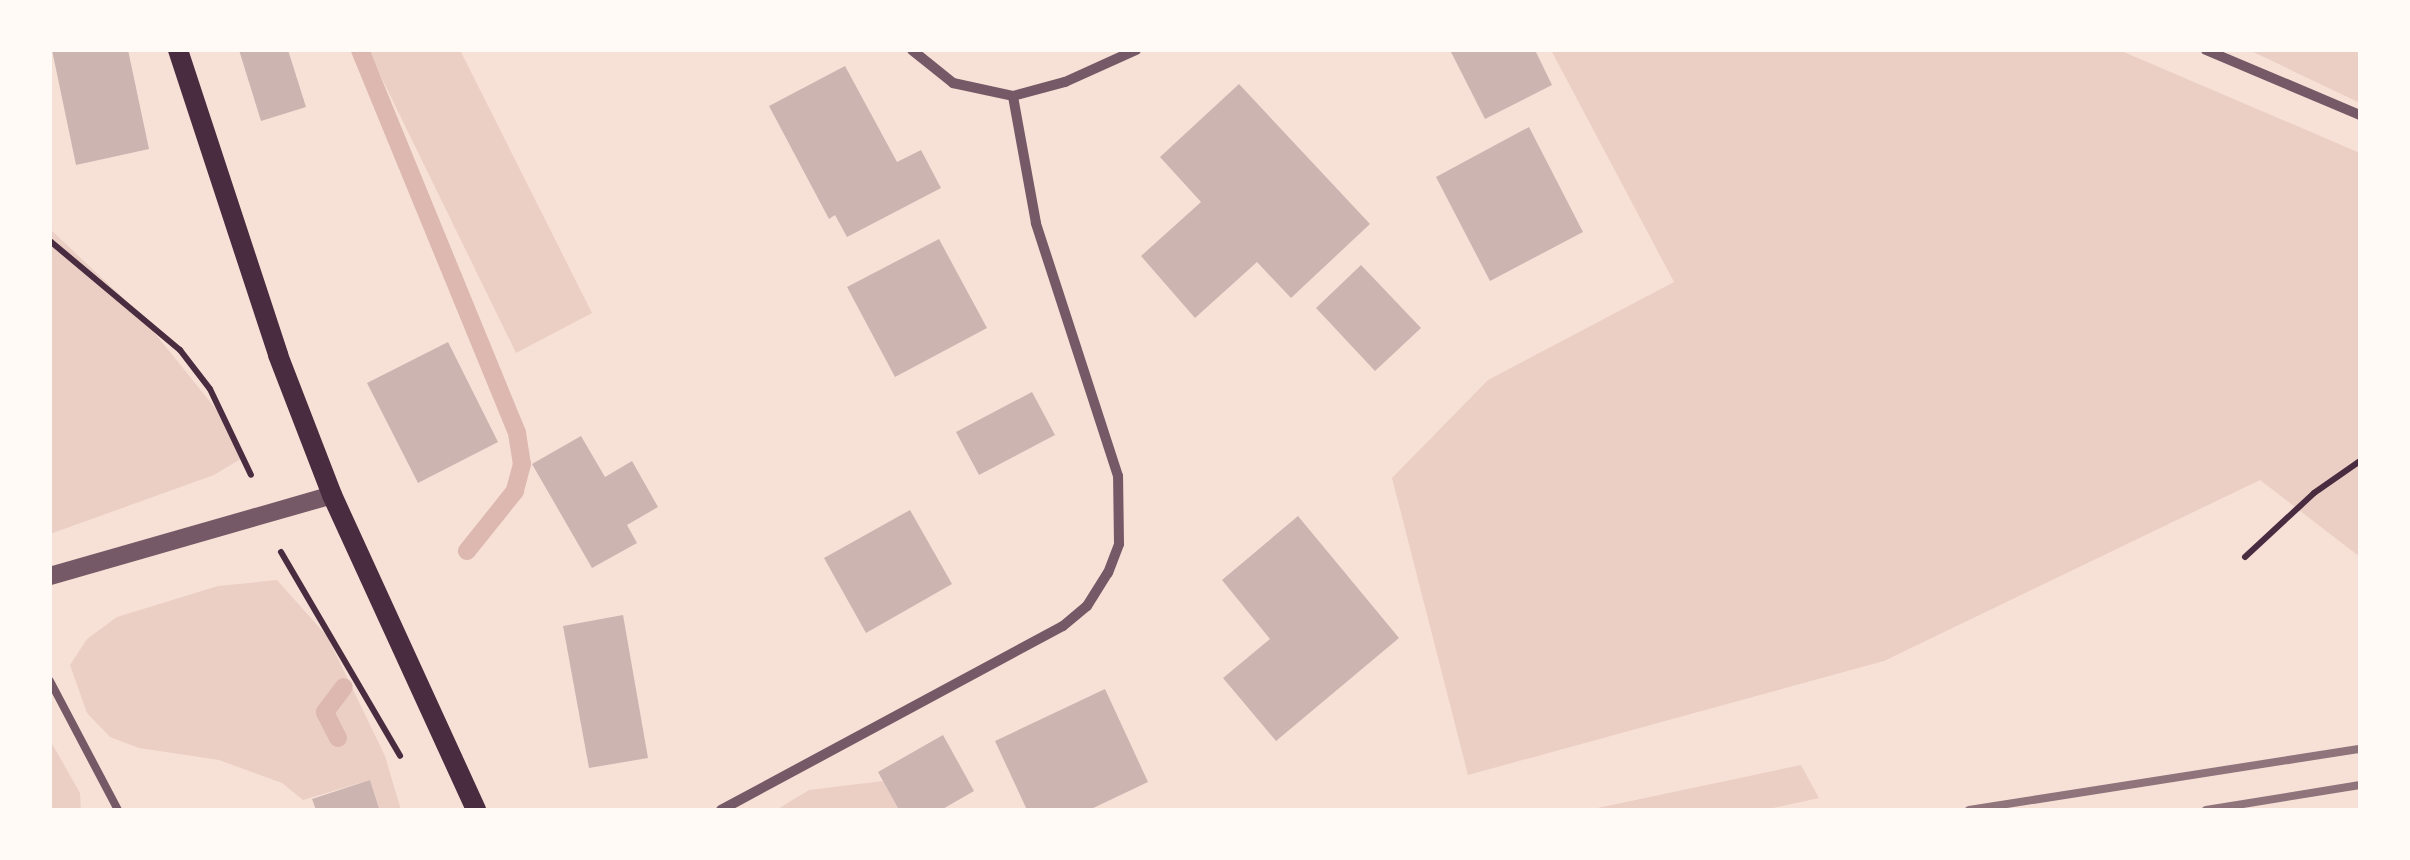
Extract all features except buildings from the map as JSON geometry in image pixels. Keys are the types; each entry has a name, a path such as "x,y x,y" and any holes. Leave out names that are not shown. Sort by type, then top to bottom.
{"main road":[{"path":"178,50 278,355 332,495 384,617 476,810"}],"street":[{"path":"912,50 953,84 1013,96 1065,82 1136,50"},
{"path":"2206,50 2360,115"},
{"path":"722,810 1063,626 1087,606 1108,572 1119,544 1118,476 1036,223 1013,96"},
{"path":"50,576 265,510 332,495"}],"lane":[{"path":"50,681 118,810"}],"path":[{"path":"50,241 180,350 210,390 265,510 289,575 346,659 404,764"},
{"path":"2244,558 2314,492 2360,462"}],"shaded area":[{"path":"368,50 460,50 592,313 516,353"},
{"path":"1551,50 2119,50 2360,153 2360,557 2260,480 1884,661 1468,775 1392,478 1488,380 1674,282"},
{"path":"2249,50 2360,50 2360,103"},
{"path":"50,229 137,311 228,424 244,457 214,475 50,534"},
{"path":"277,580 327,636 385,756 401,810 373,810 379,807 370,780 303,800 282,783 219,760 139,748 110,737 87,713 70,665 87,639 117,617 218,586"},
{"path":"50,740 80,793 81,810 50,810"},
{"path":"1801,765 1819,798 1764,810 1588,810"},
{"path":"883,781 899,810 776,810 809,790"}],"waterway":[{"path":"360,50 517,433 522,464 515,491 467,551"},
{"path":"338,738 325,712 344,687"}],"railway":[{"path":"1969,810 2360,749"},
{"path":"2206,810 2360,785"}]}
